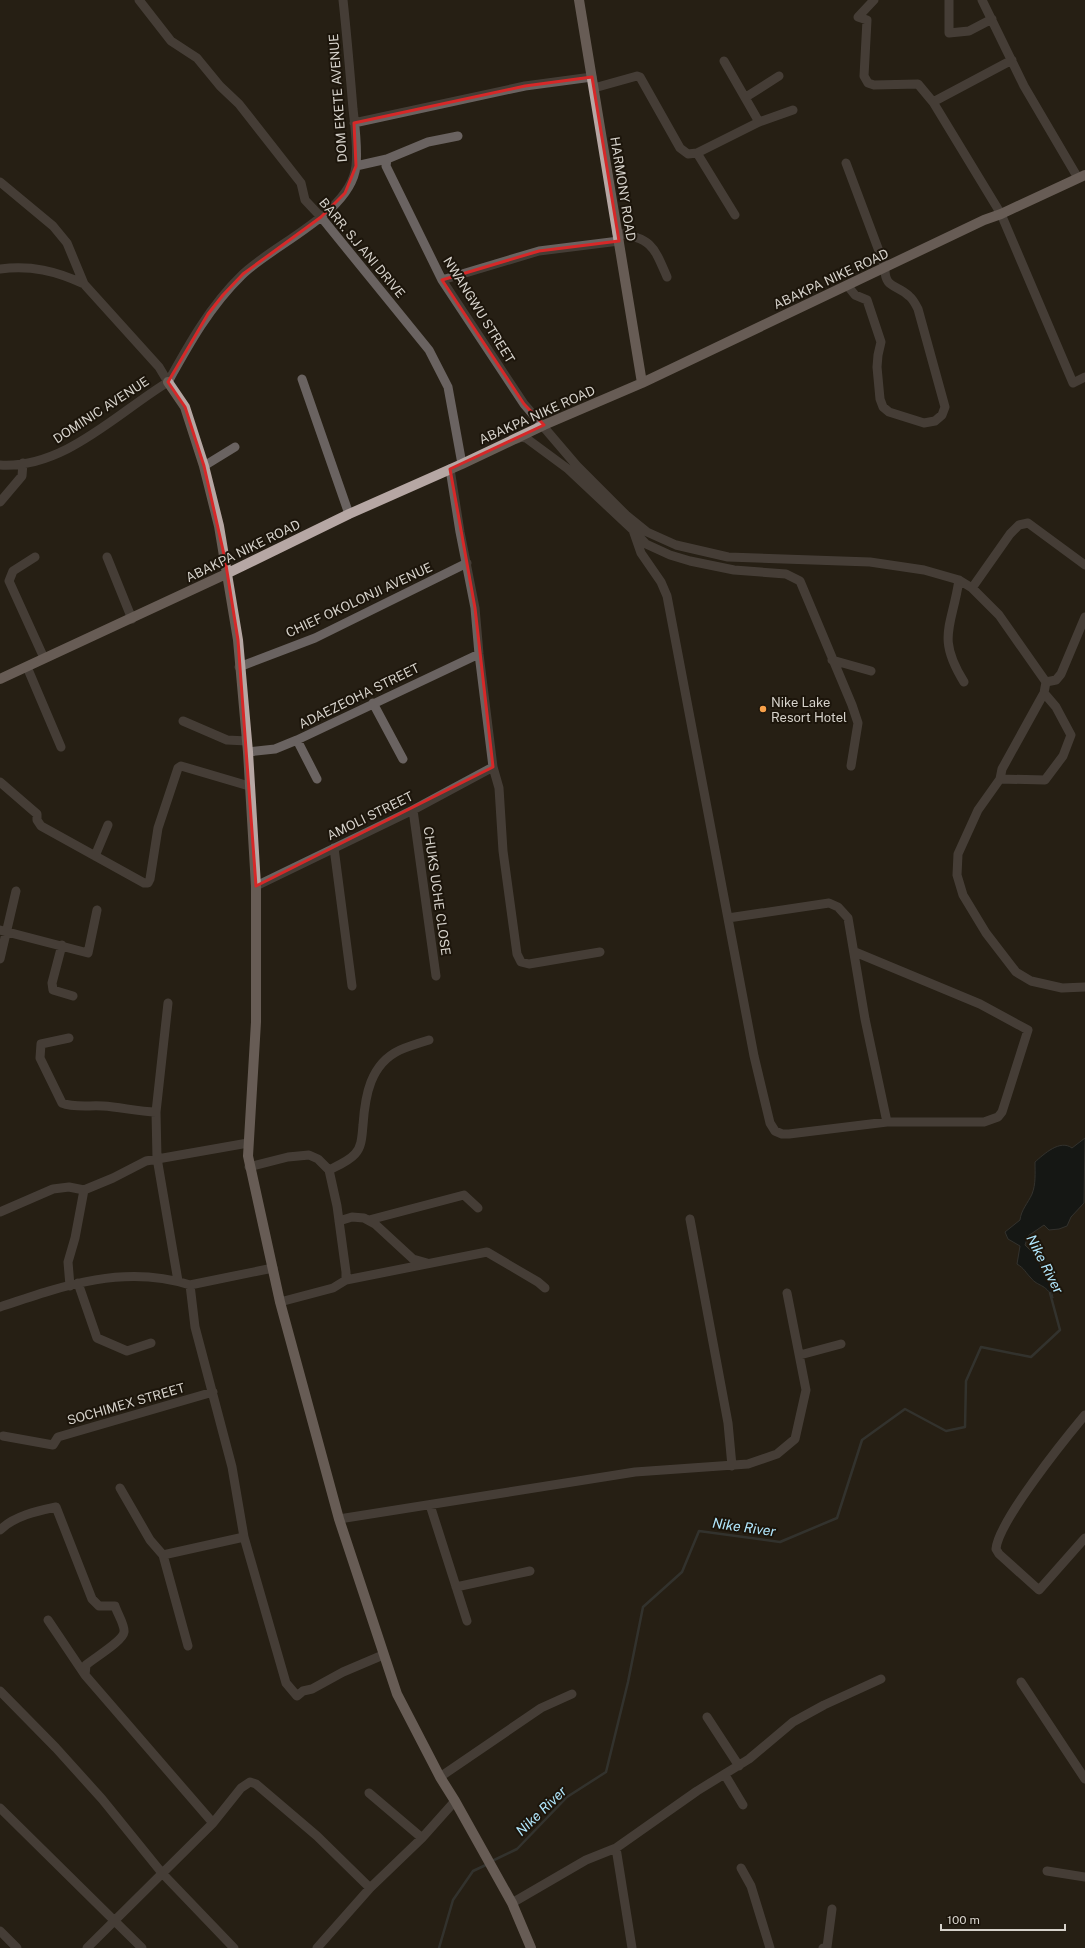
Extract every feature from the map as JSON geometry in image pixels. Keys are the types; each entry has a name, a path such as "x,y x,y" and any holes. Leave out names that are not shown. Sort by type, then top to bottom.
{"main road":[{"name":"HARMONY ROAD","path":"579,0 642,383"},
{"name":"ABAKPA NIKE ROAD","path":"0,679 132,619 349,514 462,464 544,425 642,383 984,220 1001,214 1081,176"},
{"path":"168,382 185,407 204,466 218,526 238,640 239,667 248,752 256,886 256,1022 248,1143 249,1167 280,1302 339,1519 382,1655 397,1694 440,1777 512,1903 532,1948"}],"street":[{"name":"BARR. S.J ANI DRIVE","path":"139,0 171,41 196,58 220,86 239,104 301,183 305,200 321,217 429,350 448,387 462,464"},
{"name":"DOM EKETE AVENUE","path":"168,382 208,314 223,295 243,274 321,217 344,193 356,166 354,123 343,0"},
{"path":"874,0 858,18 867,20 864,76 868,83 874,85 918,84 933,102 1001,214 1073,383 1085,377"},
{"path":"949,0 949,32 969,31 992,19"},
{"path":"982,0 1024,86 1081,176"},
{"path":"933,102 1012,60"},
{"path":"724,61 759,122"},
{"path":"594,88 637,76 640,77 680,148 688,154 697,153 759,122 793,110"},
{"path":"746,97 779,76"},
{"path":"354,123 525,86 592,77"},
{"path":"356,166 387,159 428,142 458,136"},
{"path":"697,153 735,215"},
{"name":"NWANGWU STREET","path":"387,159 386,166 442,280 524,404 544,425 577,466 626,515 647,532 676,545 728,557 870,562 924,570 959,580 972,588 999,615 1046,682"},
{"path":"846,163 885,267 886,280 910,296 920,313 945,407 942,415 935,421 924,423 889,412 883,407 880,399 877,367 878,355 882,342 867,300 855,295 848,285"},
{"path":"0,182 23,203 54,226 67,243 84,284 158,367 168,382"},
{"path":"442,280 539,251 631,235 646,241 657,254 668,277"},
{"path":"0,269 41,269 62,273 84,284"},
{"path":"302,379 349,514"},
{"name":"DOMINIC AVENUE","path":"0,465 43,460 71,448 168,382"},
{"path":"600,952 528,964 521,962 517,954 503,851 499,788 493,767 475,608 460,532 450,469 524,437 568,469 646,544 670,555 690,561 734,570 786,574 797,579 802,584 832,660 852,705 858,724 851,766"},
{"path":"204,466 235,447"},
{"path":"0,502 22,476 23,463"},
{"path":"972,588 1010,534 1019,525 1028,523 1085,565"},
{"path":"633,530 641,554 661,582 667,596 754,1056 770,1123 775,1131 782,1134 788,1134 887,1122 984,1122 998,1117 1002,1112 1028,1030 980,1004 855,952"},
{"path":"35,557 13,571 10,581 44,658"},
{"path":"108,557 132,619"},
{"name":"CHIEF OKOLONJI AVENUE","path":"239,667 315,638 467,563"},
{"path":"959,580 950,620 947,643 950,656 964,682"},
{"path":"1085,617 1061,674 1056,680 1046,682 1044,693 1002,769 1000,779 978,810 958,854 957,875 963,895 986,933 1016,972 1031,981 1039,983 1062,988 1085,987"},
{"name":"ADAEZEOHA STREET","path":"248,752 275,750 479,654"},
{"path":"832,660 871,671"},
{"path":"27,667 61,747"},
{"path":"1000,779 1045,780 1063,756 1071,735 1056,707 1044,693"},
{"path":"373,703 403,759"},
{"path":"183,721 227,740 247,741"},
{"path":"297,740 317,779"},
{"path":"0,782 37,814 37,820 41,826 144,883 148,883 150,879 158,828 178,768 181,766 249,786"},
{"name":"AMOLI STREET","path":"256,886 413,810 493,767"},
{"name":"CHUKS UCHE CLOSE","path":"413,810 436,976"},
{"path":"95,856 108,826"},
{"path":"334,848 352,986"},
{"path":"0,959 4,931 16,891"},
{"path":"728,918 829,903 838,907 848,918 855,952 865,1019 887,1122"},
{"path":"4,931 88,952 97,910"},
{"path":"62,945 52,983 53,990 73,996"},
{"path":"168,1003 156,1112 157,1158 178,1281"},
{"path":"69,1038 41,1044 39,1050 40,1058 62,1103 122,1107 141,1112 156,1112"},
{"path":"329,1170 355,1155 359,1148 362,1139 364,1108 372,1077 376,1070 399,1050 429,1040"},
{"path":"0,1212 54,1189 69,1187 84,1190 113,1178 146,1161 248,1143"},
{"path":"249,1167 288,1157 309,1154 318,1159 329,1170 339,1221 346,1280"},
{"path":"84,1190 75,1238 68,1262 74,1285 97,1338 127,1351 151,1343"},
{"path":"339,1221 356,1217 369,1220 464,1196 478,1208"},
{"path":"690,1219 728,1423 732,1466"},
{"path":"369,1220 413,1259 428,1264"},
{"path":"280,1302 333,1288 346,1280 487,1252 538,1282 545,1288"},
{"path":"0,1307 101,1278 126,1275 178,1281 190,1285 273,1268"},
{"path":"190,1285 195,1326 237,1490 244,1537 286,1683 297,1696 303,1691 312,1689 343,1672 382,1655"},
{"path":"339,1519 635,1472 699,1466 732,1466 761,1461 777,1454 795,1439 806,1390 787,1293"},
{"path":"800,1355 841,1344"},
{"name":"SOCHIMEX STREET","path":"3,1436 53,1445 58,1437 213,1392"},
{"path":"1085,1415 1026,1493 1004,1525 996,1549 999,1554 1039,1590 1085,1538"},
{"path":"120,1488 150,1540 163,1555 188,1646"},
{"path":"430,1505 467,1621"},
{"path":"0,1530 6,1524 33,1512 56,1507 92,1599 99,1606 115,1606 124,1628 123,1635 86,1665 85,1675"},
{"path":"163,1555 244,1537"},
{"path":"456,1587 530,1571"},
{"path":"48,1620 85,1675 213,1823"},
{"path":"512,1903 586,1860 616,1848 697,1791 750,1759 793,1722 824,1705 881,1680"},
{"path":"1021,1682 1085,1779"},
{"path":"0,1691 56,1748 102,1799 162,1873 234,1948"},
{"path":"440,1777 541,1708 572,1694"},
{"path":"707,1717 739,1766"},
{"path":"725,1775 742,1805"},
{"path":"87,1948 213,1823 245,1784 252,1782 316,1836 370,1888"},
{"path":"369,1793 422,1838"},
{"path":"317,1948 370,1888 422,1838 455,1801"},
{"path":"0,1808 142,1948"},
{"path":"616,1848 632,1948"},
{"path":"741,1868 751,1886 770,1948"},
{"path":"1047,1872 1085,1877"},
{"path":"824,1948 826,1947 832,1909"},
{"path":"1,1935 17,1948"}],"highlighted area":[{"path":"592,77 619,241 539,251 442,280 524,404 544,425 450,469 475,608 493,767 256,886 238,640 225,559 204,466 185,407 168,382 208,314 223,295 243,274 321,217 345,193 356,166 354,123 525,86"}],"shaded area":[{"path":"1085,1138 1084,1203 1071,1217 1067,1226 1049,1230 1044,1225 1028,1236 1025,1245 1038,1258 1045,1275 1049,1279 1053,1298 1044,1287 1036,1283 1017,1264 1020,1246 1008,1239 1005,1232 1020,1220 1023,1210 1032,1194 1035,1182 1035,1162 1057,1146 1062,1145 1072,1148"}],"waterway":[{"name":"Nike River","path":"492,1861 517,1849 567,1797 606,1772 628,1682 643,1607 682,1572 699,1531 780,1542 837,1518 862,1440 905,1409 946,1431 965,1427 966,1381 981,1347 1031,1357 1060,1330 1050,1293"},
{"name":"Nike River","path":"439,1948 453,1900 473,1871 488,1864"}],"place":[{"name":"Nike Lake Resort Hotel","path":"763,709"}]}
